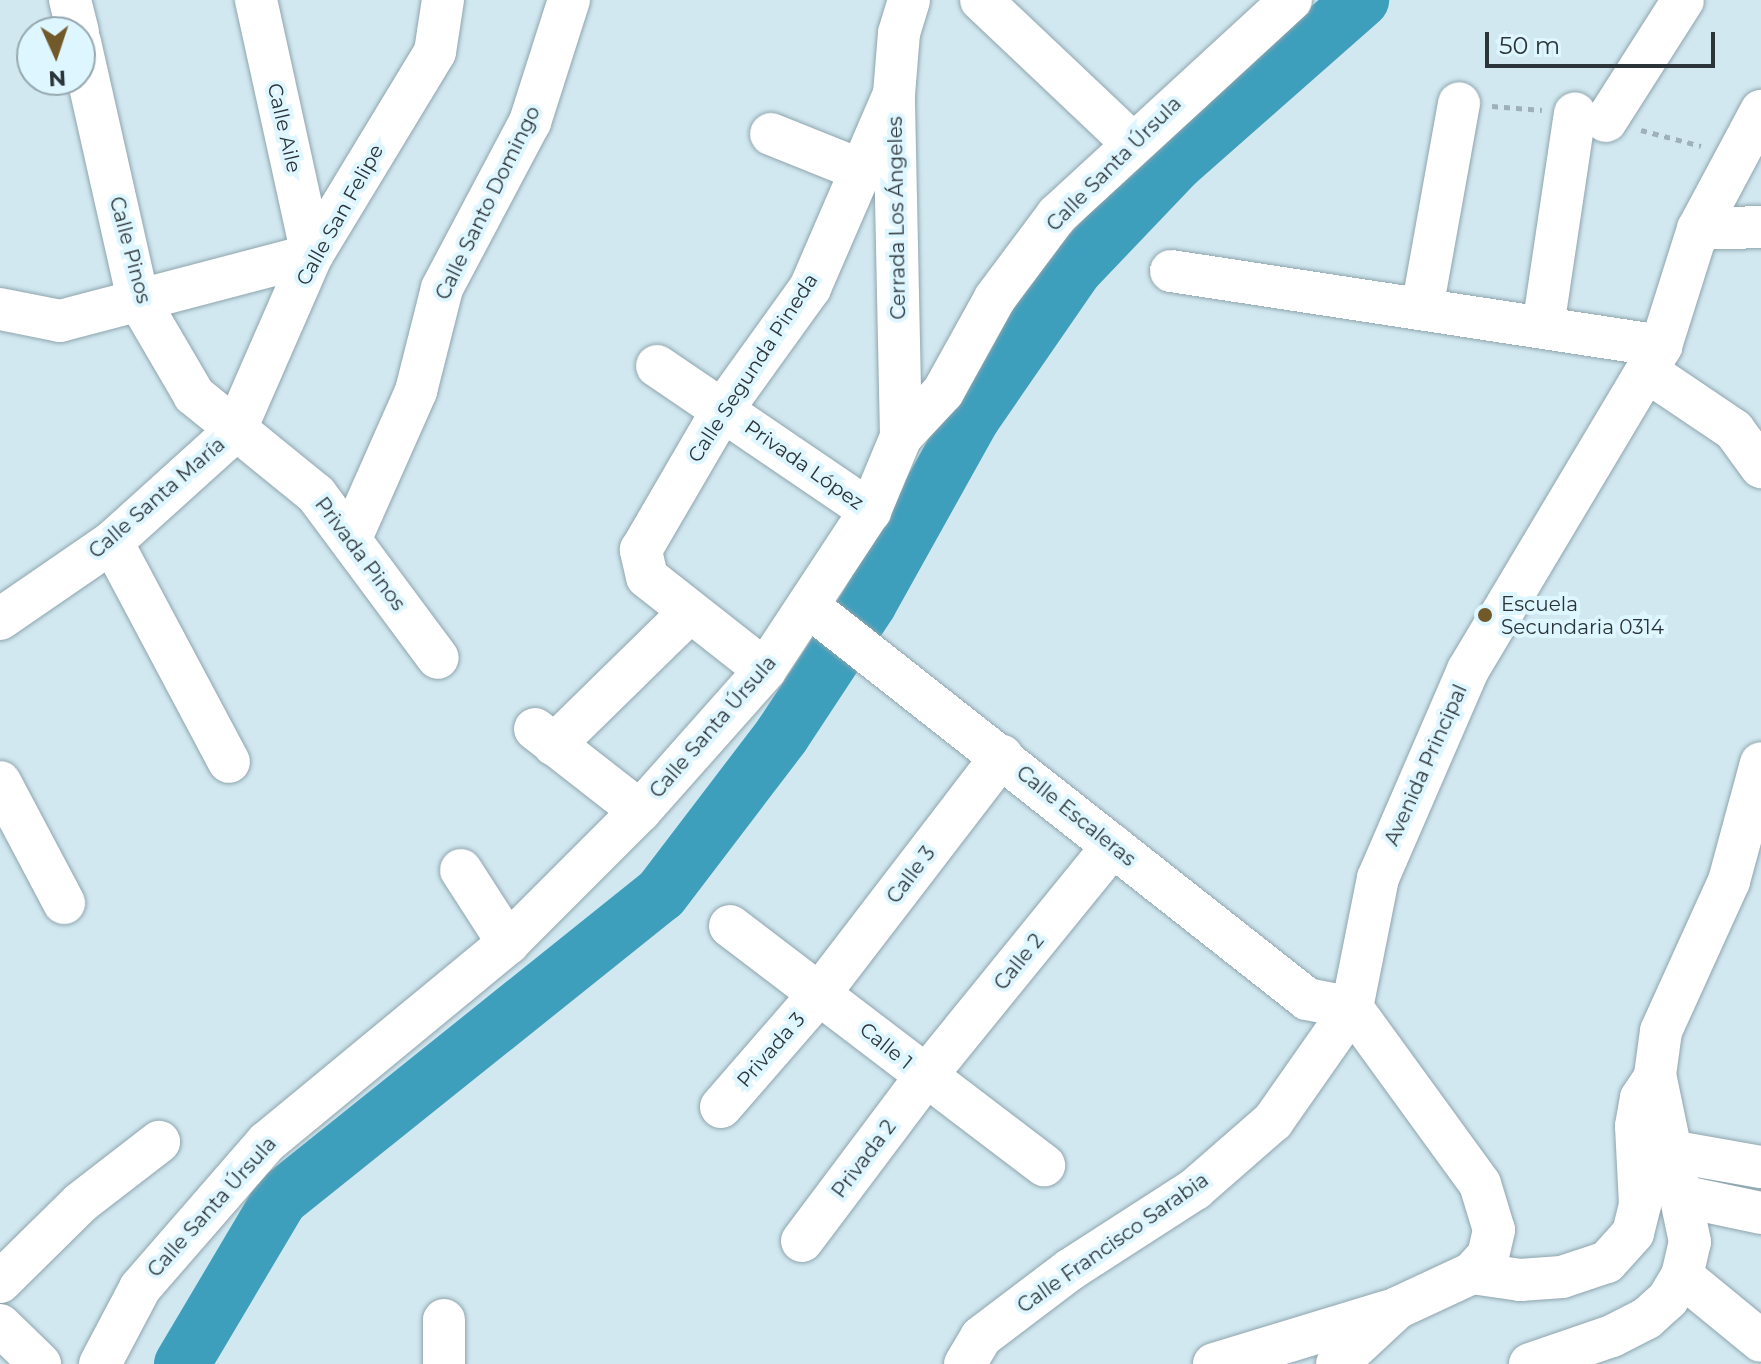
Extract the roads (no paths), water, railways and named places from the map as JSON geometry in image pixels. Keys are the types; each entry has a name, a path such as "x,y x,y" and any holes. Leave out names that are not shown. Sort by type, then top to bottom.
{"street":[{"name":"Calle Aile","path":"256,0 312,255"},
{"name":"Calle San Felipe","path":"235,431 312,255 435,52 443,0"},
{"name":"Calle Santo Domingo","path":"351,538 416,391 442,288 530,122 569,0"},
{"name":"Cerrada Los Ángeles","path":"901,437 894,94 899,33 909,0"},
{"path":"981,0 1131,142"},
{"name":"Calle Santa Úrsula","path":"100,1364 140,1288 267,1142 508,943 640,811 765,670 837,629 870,511 901,437 943,392 995,298 1057,215 1131,142 1291,0"},
{"path":"1543,327 1591,117 1683,0"},
{"name":"Calle Segunda Pineda","path":"700,620 647,577 641,550 723,409 810,288 894,94"},
{"name":"Calle Pinos","path":"92,96 138,299 194,395 235,431"},
{"path":"1422,309 1459,103"},
{"name":"Avenida Principal","path":"1352,1008 1378,878 1428,755 1468,670 1654,359 1698,229 1761,111"},
{"path":"771,134 863,171"},
{"path":"1698,229 1761,227"},
{"path":"0,309 60,321 312,255"},
{"path":"1171,271 1543,327 1654,359 1734,430 1761,467"},
{"name":"Privada López","path":"657,366 870,511"},
{"name":"Privada Pinos","path":"235,431 316,494 438,658"},
{"name":"Calle Santa María","path":"0,619 112,542 235,431"},
{"path":"112,542 229,762"},
{"path":"640,811 544,737 700,620 765,670"},
{"name":"Calle Escaleras","path":"837,629 1307,999 1352,1008"},
{"name":"Calle 3","path":"820,993 1002,756"},
{"path":"1530,1364 1621,1350 1682,1276 1690,1242 1655,1075 1661,1031 1745,888 1761,763"},
{"path":"0,782 64,903"},
{"name":"Calle 2","path":"925,1077 1113,846"},
{"path":"461,870 508,943"},
{"name":"Calle 1","path":"730,926 1044,1165"},
{"name":"Privada 3","path":"721,1107 820,993"},
{"path":"1214,1364 1397,1308 1472,1273 1488,1256 1494,1230 1490,1206 1352,1008"},
{"name":"Calle Francisco Sarabia","path":"965,1364 981,1337 1071,1269 1195,1189 1273,1121 1352,1008"},
{"path":"1472,1273 1520,1280 1562,1277 1607,1262 1633,1233 1640,1205 1636,1126 1641,1098 1655,1075"},
{"name":"Privada 2","path":"802,1241 925,1077"},
{"path":"0,1282 80,1203 159,1142"},
{"path":"1670,1151 1761,1167"},
{"path":"1681,1196 1761,1213"},
{"path":"1682,1276 1761,1341"},
{"path":"1337,1364 1397,1308"},
{"path":"444,1320 444,1364"},
{"path":"0,1325 40,1364"}],"waterway":[{"path":"182,1364 280,1199 661,894 782,735 869,603 972,418 1074,270 1176,163 1361,0"}],"place":[{"name":"Escuela Secundaria 0314","path":"1485,615"}]}
